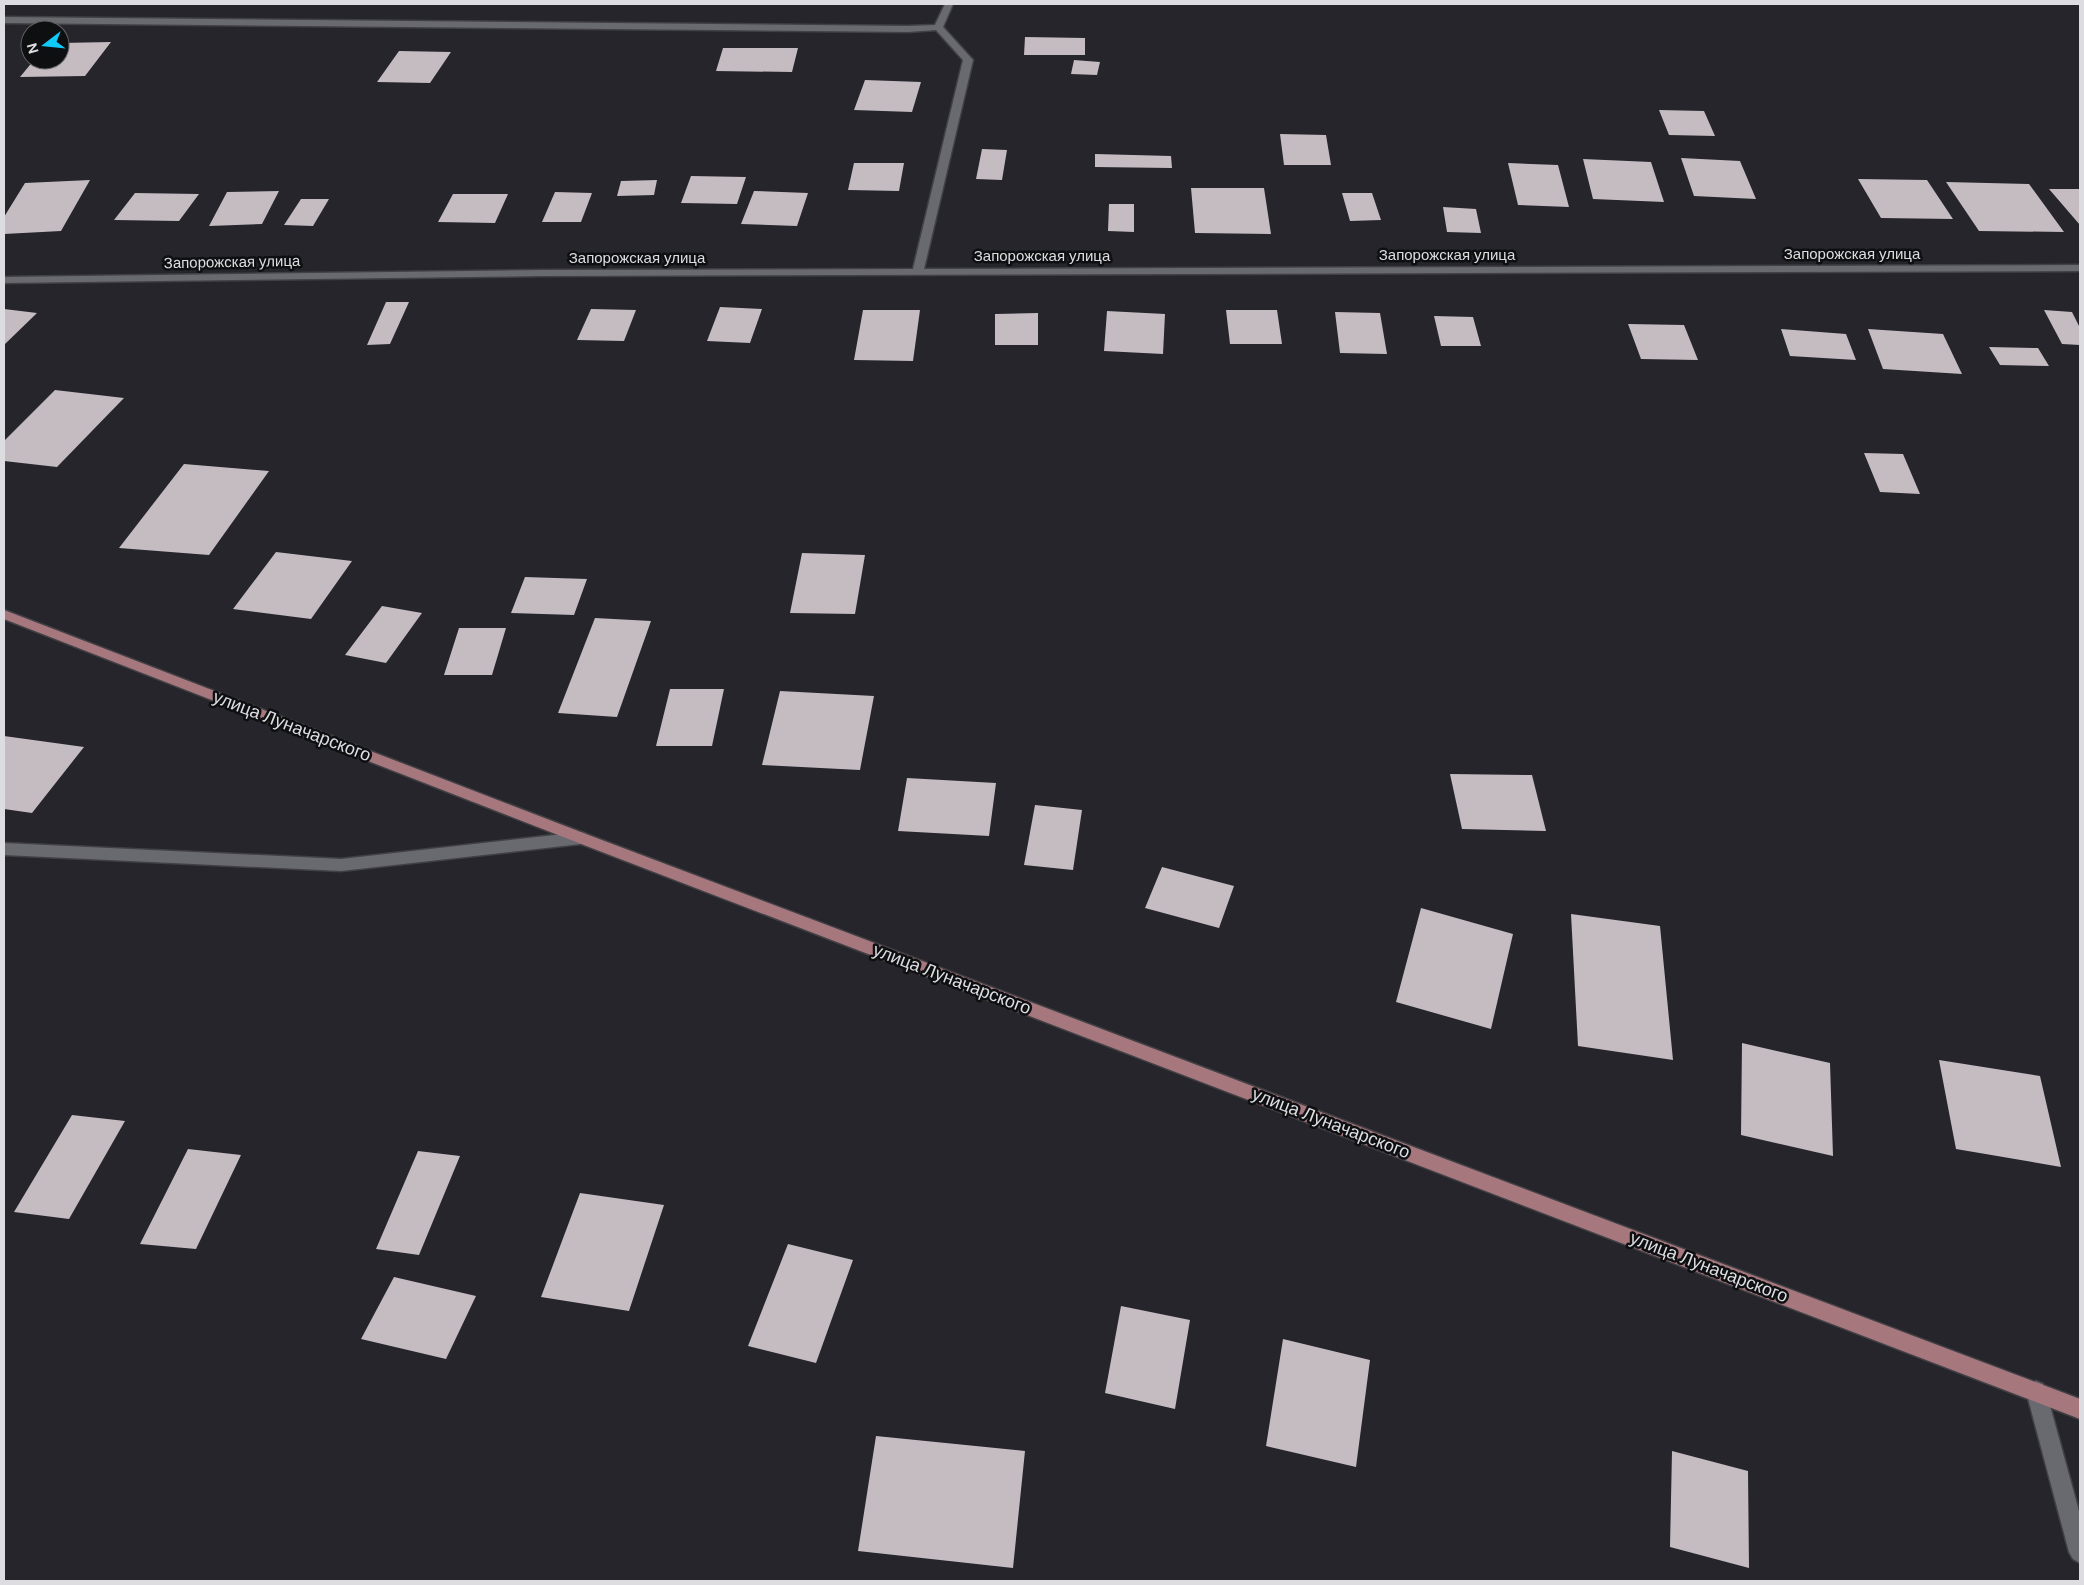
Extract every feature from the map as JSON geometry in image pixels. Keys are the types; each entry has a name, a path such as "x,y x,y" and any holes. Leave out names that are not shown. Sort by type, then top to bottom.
{"main road":[{"name":"улица Луначарского","path":"4,614 581,838 2080,1410"}],"street":[{"path":"938,27 948,4"},
{"path":"4,20 908,30 938,27"},
{"path":"918,272 968,60 938,27"},
{"name":"Запорожская улица","path":"4,280 542,273 2080,268"},
{"name":"улица Луначарского","path":"4,849 341,865 581,838"},
{"path":"2036,1392 2080,1552"}],"building":[{"path":"1025,37 1085,38 1085,55 1024,55"},
{"path":"111,42 85,76 20,77 26,70 70,70 70,43"},
{"path":"723,48 798,48 792,72 716,71"},
{"path":"399,51 451,52 430,83 377,82"},
{"path":"1074,60 1100,62 1097,75 1071,74"},
{"path":"865,80 921,82 912,112 854,110"},
{"path":"1659,110 1704,111 1715,136 1669,135"},
{"path":"1280,134 1326,135 1331,165 1284,165"},
{"path":"982,149 1007,150 1002,180 976,179"},
{"path":"1095,154 1171,156 1172,168 1095,167"},
{"path":"1681,158 1740,161 1756,199 1694,196"},
{"path":"1583,159 1651,162 1664,202 1593,199"},
{"path":"854,163 904,163 899,191 848,190"},
{"path":"1508,163 1558,165 1569,207 1518,205"},
{"path":"691,176 746,177 737,204 681,203"},
{"path":"1858,179 1927,180 1953,219 1881,218"},
{"path":"90,180 61,231 4,234 4,217 25,183"},
{"path":"657,180 654,195 617,196 621,181"},
{"path":"1946,182 2029,184 2064,232 1979,231"},
{"path":"1191,188 1264,188 1271,234 1195,233"},
{"path":"2049,189 2080,189 2080,225"},
{"path":"279,191 262,224 209,226 227,192"},
{"path":"754,191 808,193 797,226 741,224"},
{"path":"555,192 592,193 581,222 542,222"},
{"path":"135,193 199,194 179,221 114,220"},
{"path":"1342,193 1372,193 1381,220 1350,221"},
{"path":"453,194 508,194 495,223 438,222"},
{"path":"301,199 329,199 313,226 284,225"},
{"path":"1109,204 1134,204 1134,232 1108,231"},
{"path":"1443,207 1476,209 1481,233 1447,232"},
{"path":"386,302 409,302 390,344 367,345"},
{"path":"720,307 762,309 750,343 707,341"},
{"path":"4,309 37,313 4,345"},
{"path":"591,309 636,310 624,341 577,340"},
{"path":"863,310 920,310 913,361 854,360"},
{"path":"1226,310 1277,310 1282,344 1230,344"},
{"path":"2044,310 2072,312 2080,328 2080,345 2062,344"},
{"path":"1107,311 1165,314 1163,354 1104,351"},
{"path":"1335,312 1380,313 1387,354 1340,353"},
{"path":"1038,313 1038,345 995,345 995,314"},
{"path":"1434,316 1473,317 1481,346 1441,346"},
{"path":"1628,324 1684,325 1698,360 1641,359"},
{"path":"1781,329 1846,334 1856,360 1790,356"},
{"path":"1868,329 1943,334 1962,374 1883,369"},
{"path":"1989,347 2038,348 2049,366 2000,365"},
{"path":"55,390 124,398 57,467 4,461 4,441"},
{"path":"1864,453 1903,454 1920,494 1880,492"},
{"path":"184,464 269,471 209,555 119,548"},
{"path":"276,552 352,561 311,619 233,609"},
{"path":"802,553 865,555 855,614 790,613"},
{"path":"525,577 587,579 574,615 511,613"},
{"path":"382,606 422,613 386,663 345,655"},
{"path":"595,618 651,621 617,717 558,713"},
{"path":"459,628 506,628 492,675 444,675"},
{"path":"670,689 724,689 712,746 656,746"},
{"path":"780,691 874,696 860,770 762,765"},
{"path":"4,736 84,747 32,813 4,809"},
{"path":"1450,774 1532,775 1546,831 1462,829"},
{"path":"907,778 996,783 989,836 898,831"},
{"path":"1035,805 1082,810 1073,870 1024,865"},
{"path":"1162,867 1234,886 1219,928 1145,908"},
{"path":"1421,908 1513,934 1491,1029 1396,1002"},
{"path":"1571,914 1660,926 1673,1060 1578,1046"},
{"path":"1742,1043 1830,1063 1833,1156 1741,1135"},
{"path":"1939,1060 2040,1076 2061,1167 1956,1149"},
{"path":"72,1115 125,1121 69,1219 14,1212"},
{"path":"188,1149 241,1155 196,1249 140,1244"},
{"path":"418,1151 460,1156 419,1255 376,1249"},
{"path":"580,1193 664,1205 629,1311 541,1297"},
{"path":"788,1244 853,1260 816,1363 748,1346"},
{"path":"394,1277 476,1296 446,1359 361,1339"},
{"path":"1121,1306 1190,1320 1175,1409 1105,1393"},
{"path":"1283,1339 1370,1360 1356,1467 1266,1446"},
{"path":"876,1436 1025,1451 1013,1568 858,1551"},
{"path":"1672,1451 1748,1471 1749,1568 1670,1547"}]}
